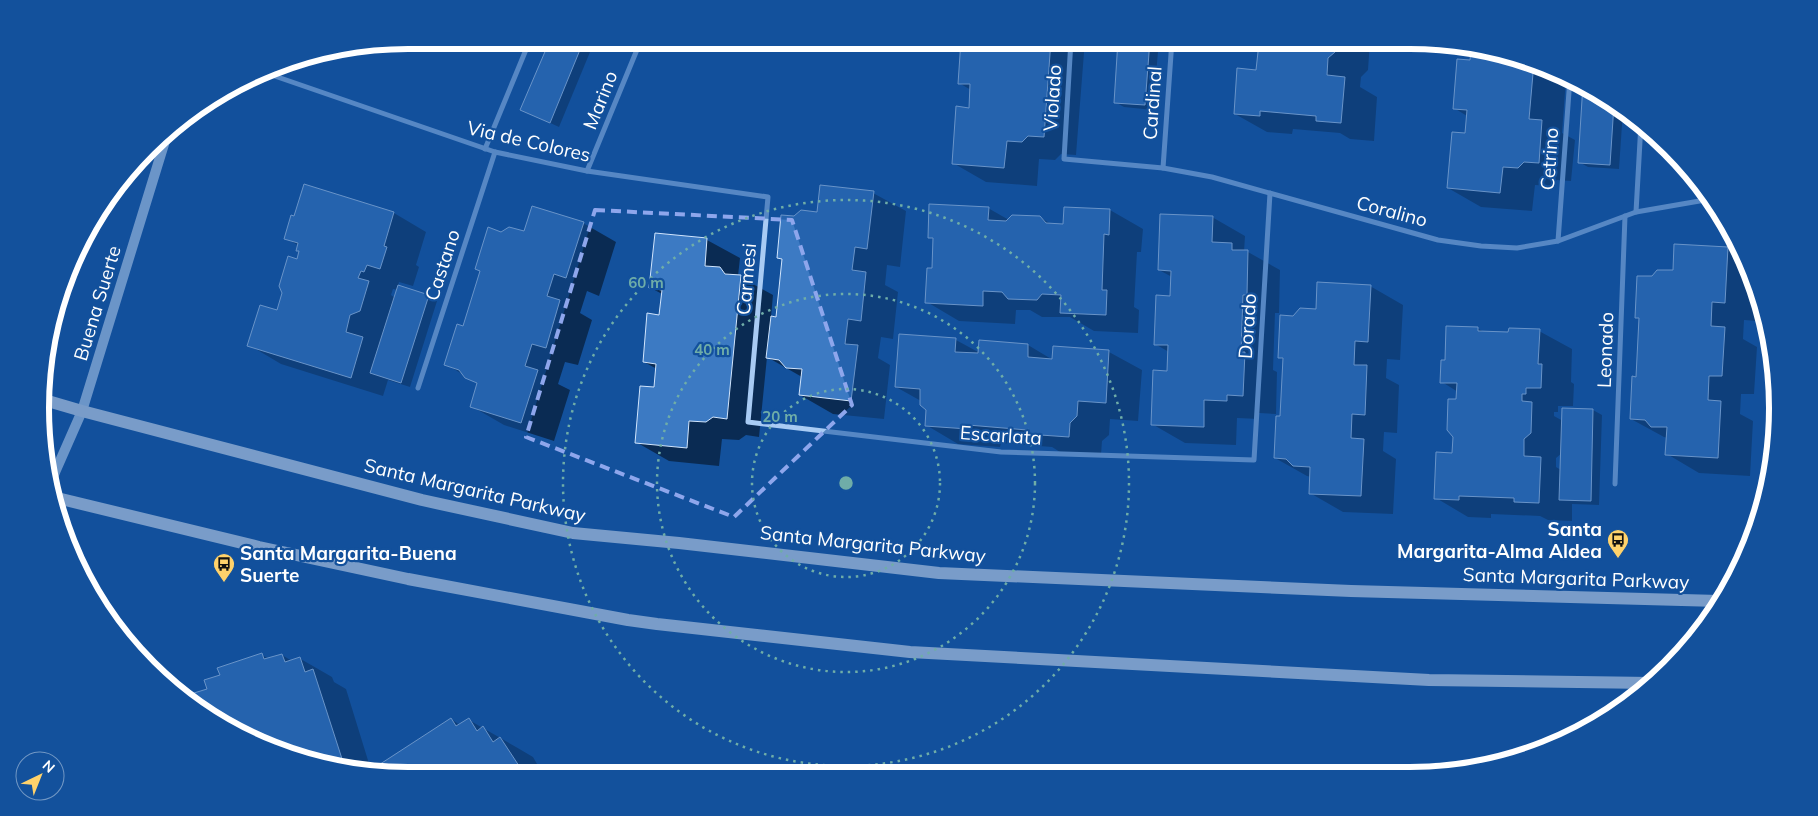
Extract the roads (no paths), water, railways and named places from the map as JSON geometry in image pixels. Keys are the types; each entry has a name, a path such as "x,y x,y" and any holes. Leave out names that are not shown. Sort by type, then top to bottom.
{"main road":[{"name":"Santa Margarita Parkway","path":"49,401 82,412 422,500 573,533 678,542 938,573 1351,591 1713,601"},
{"path":"60,498 259,547 418,580 657,624 910,652 1429,680 1641,683"}],"street":[{"path":"485,148 526,49"},
{"name":"Marino","path":"587,171 637,49"},
{"name":"Violado","path":"1064,158 1070,49"},
{"name":"Cardinal","path":"1163,168 1171,49"},
{"name":"Via de Colores","path":"273,75 495,152 587,171 768,197"},
{"name":"Cetrino","path":"1558,241 1569,86"},
{"path":"1636,212 1640,133"},
{"name":"Buena Suerte","path":"55,472 82,412 164,145"},
{"name":"Castano","path":"418,388 495,152"},
{"name":"Coralino","path":"1064,158 1163,168 1212,177 1438,240 1481,246 1517,248 1558,241 1636,212 1703,200"},
{"name":"Dorado","path":"1254,460 1270,193"},
{"name":"Carmesi","path":"748,422 768,197"},
{"name":"Leonado","path":"1615,484 1625,216"},
{"name":"Escarlata","path":"748,422 1001,452 1254,460"}],"place":[{"name":"Santa Margarita-Alma Aldea","path":"1618,559"},
{"name":"Santa Margarita-Buena Suerte","path":"224,583"}]}
